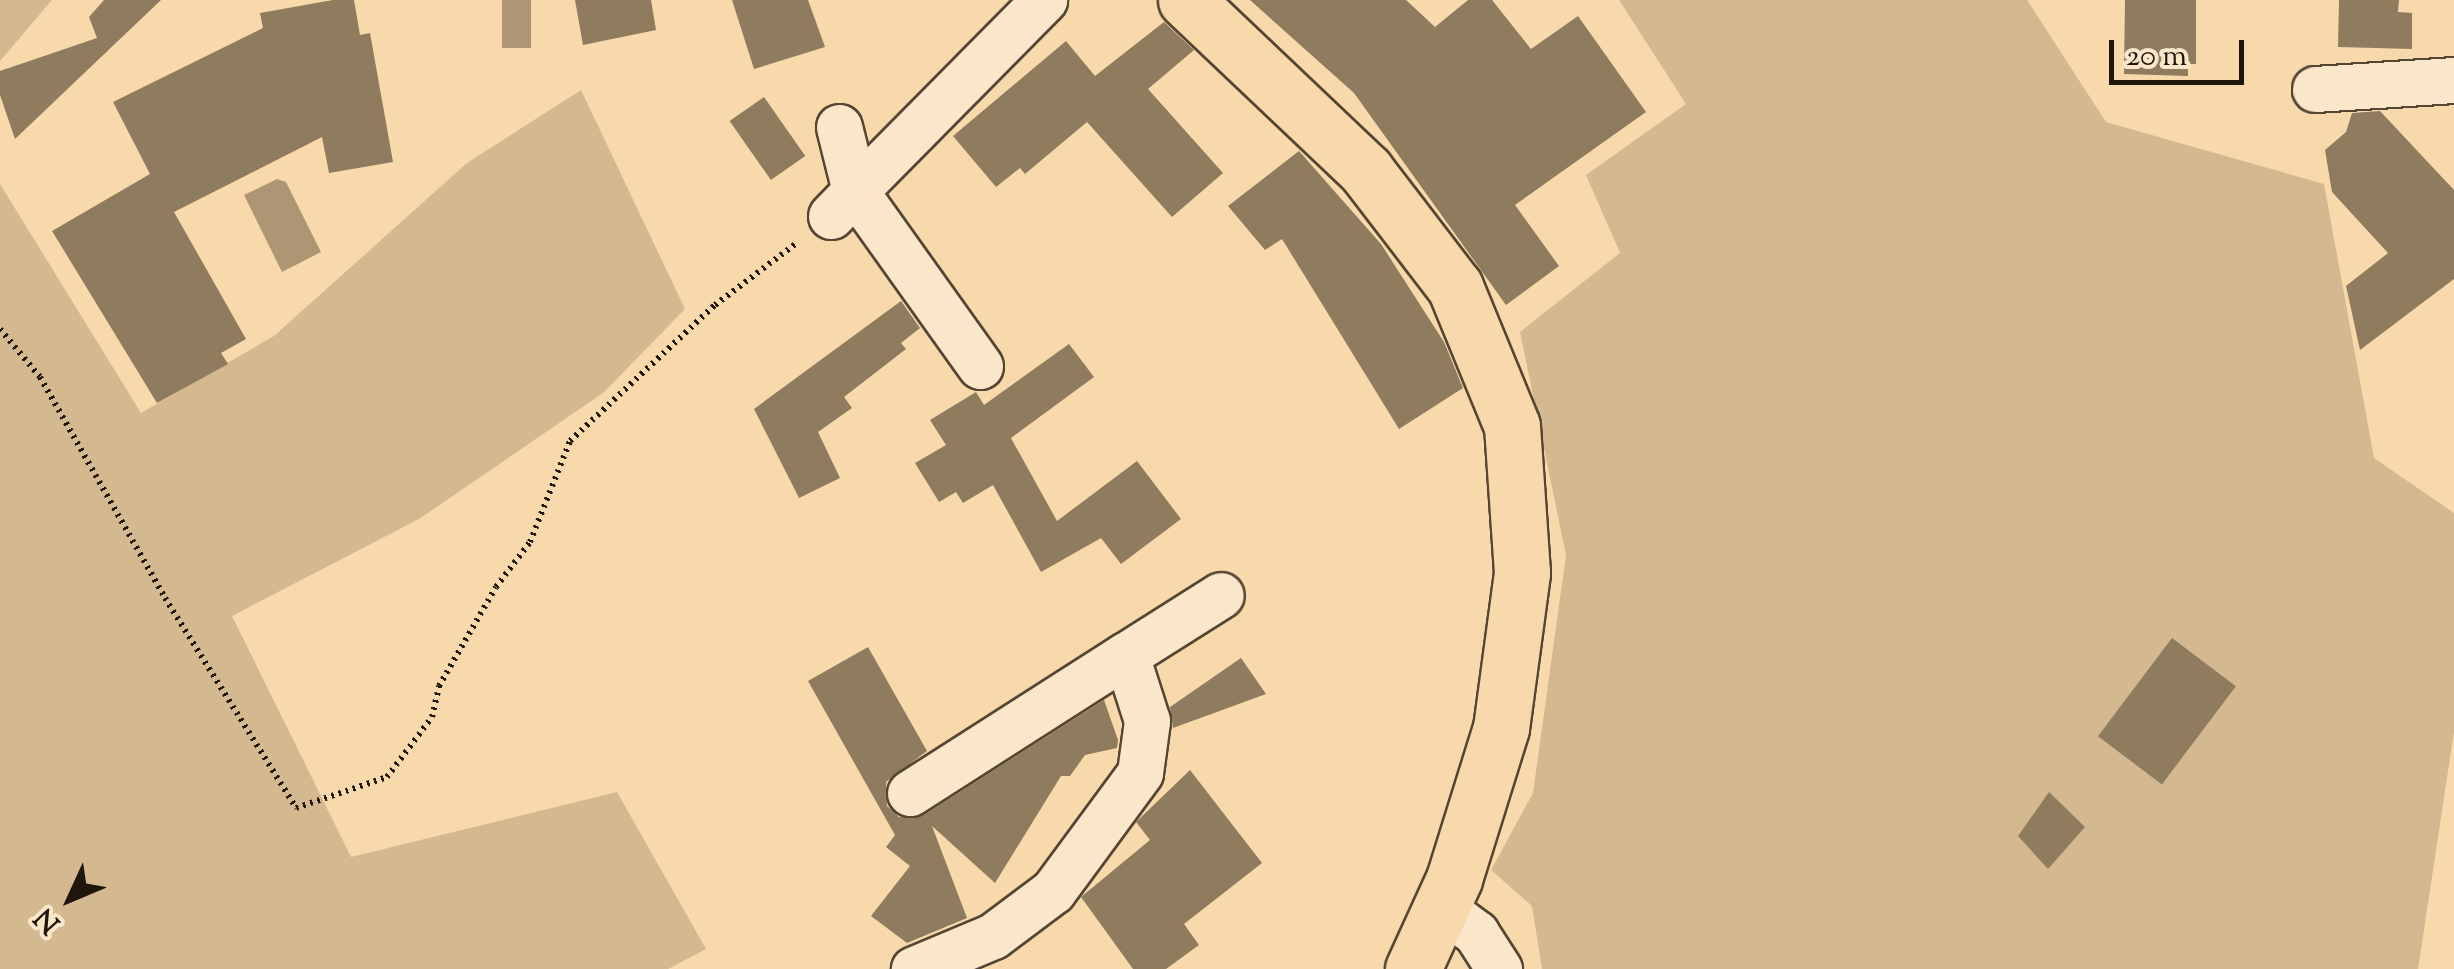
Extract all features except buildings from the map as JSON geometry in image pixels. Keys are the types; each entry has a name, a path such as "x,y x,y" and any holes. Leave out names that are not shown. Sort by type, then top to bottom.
{"main road":[{"path":"1186,0 1366,171 1455,287 1512,426 1522,573 1501,728 1440,907 1412,969"}],"street":[{"path":"843,204 1044,0"},
{"path":"2315,89 2454,80"},
{"path":"839,127 843,204 980,366"},
{"path":"910,793 1222,595"},
{"path":"914,969 993,936 1053,890 1140,773 1147,722 1126,655"},
{"path":"1440,907 1476,933 1498,969"}],"path":[{"path":"0,330 40,377 165,598 296,808 387,777 432,717 439,686 496,586 530,542 570,441 715,306 843,204"}],"shaded area":[{"path":"0,0 52,0 0,61"},
{"path":"502,0 531,0 531,48 502,48"},
{"path":"1619,0 2027,0 2106,122 2324,184 2374,458 2454,513 2454,732 2418,969 1542,969 1532,906 1491,870 1533,793 1566,555 1520,332 1620,253 1586,175 1686,104"},
{"path":"581,90 685,309 603,393 419,519 232,616 351,857 617,792 706,949 668,969 0,969 0,184 141,413 274,336 467,163"},
{"path":"277,179 286,182 321,252 282,272 244,195"}]}
